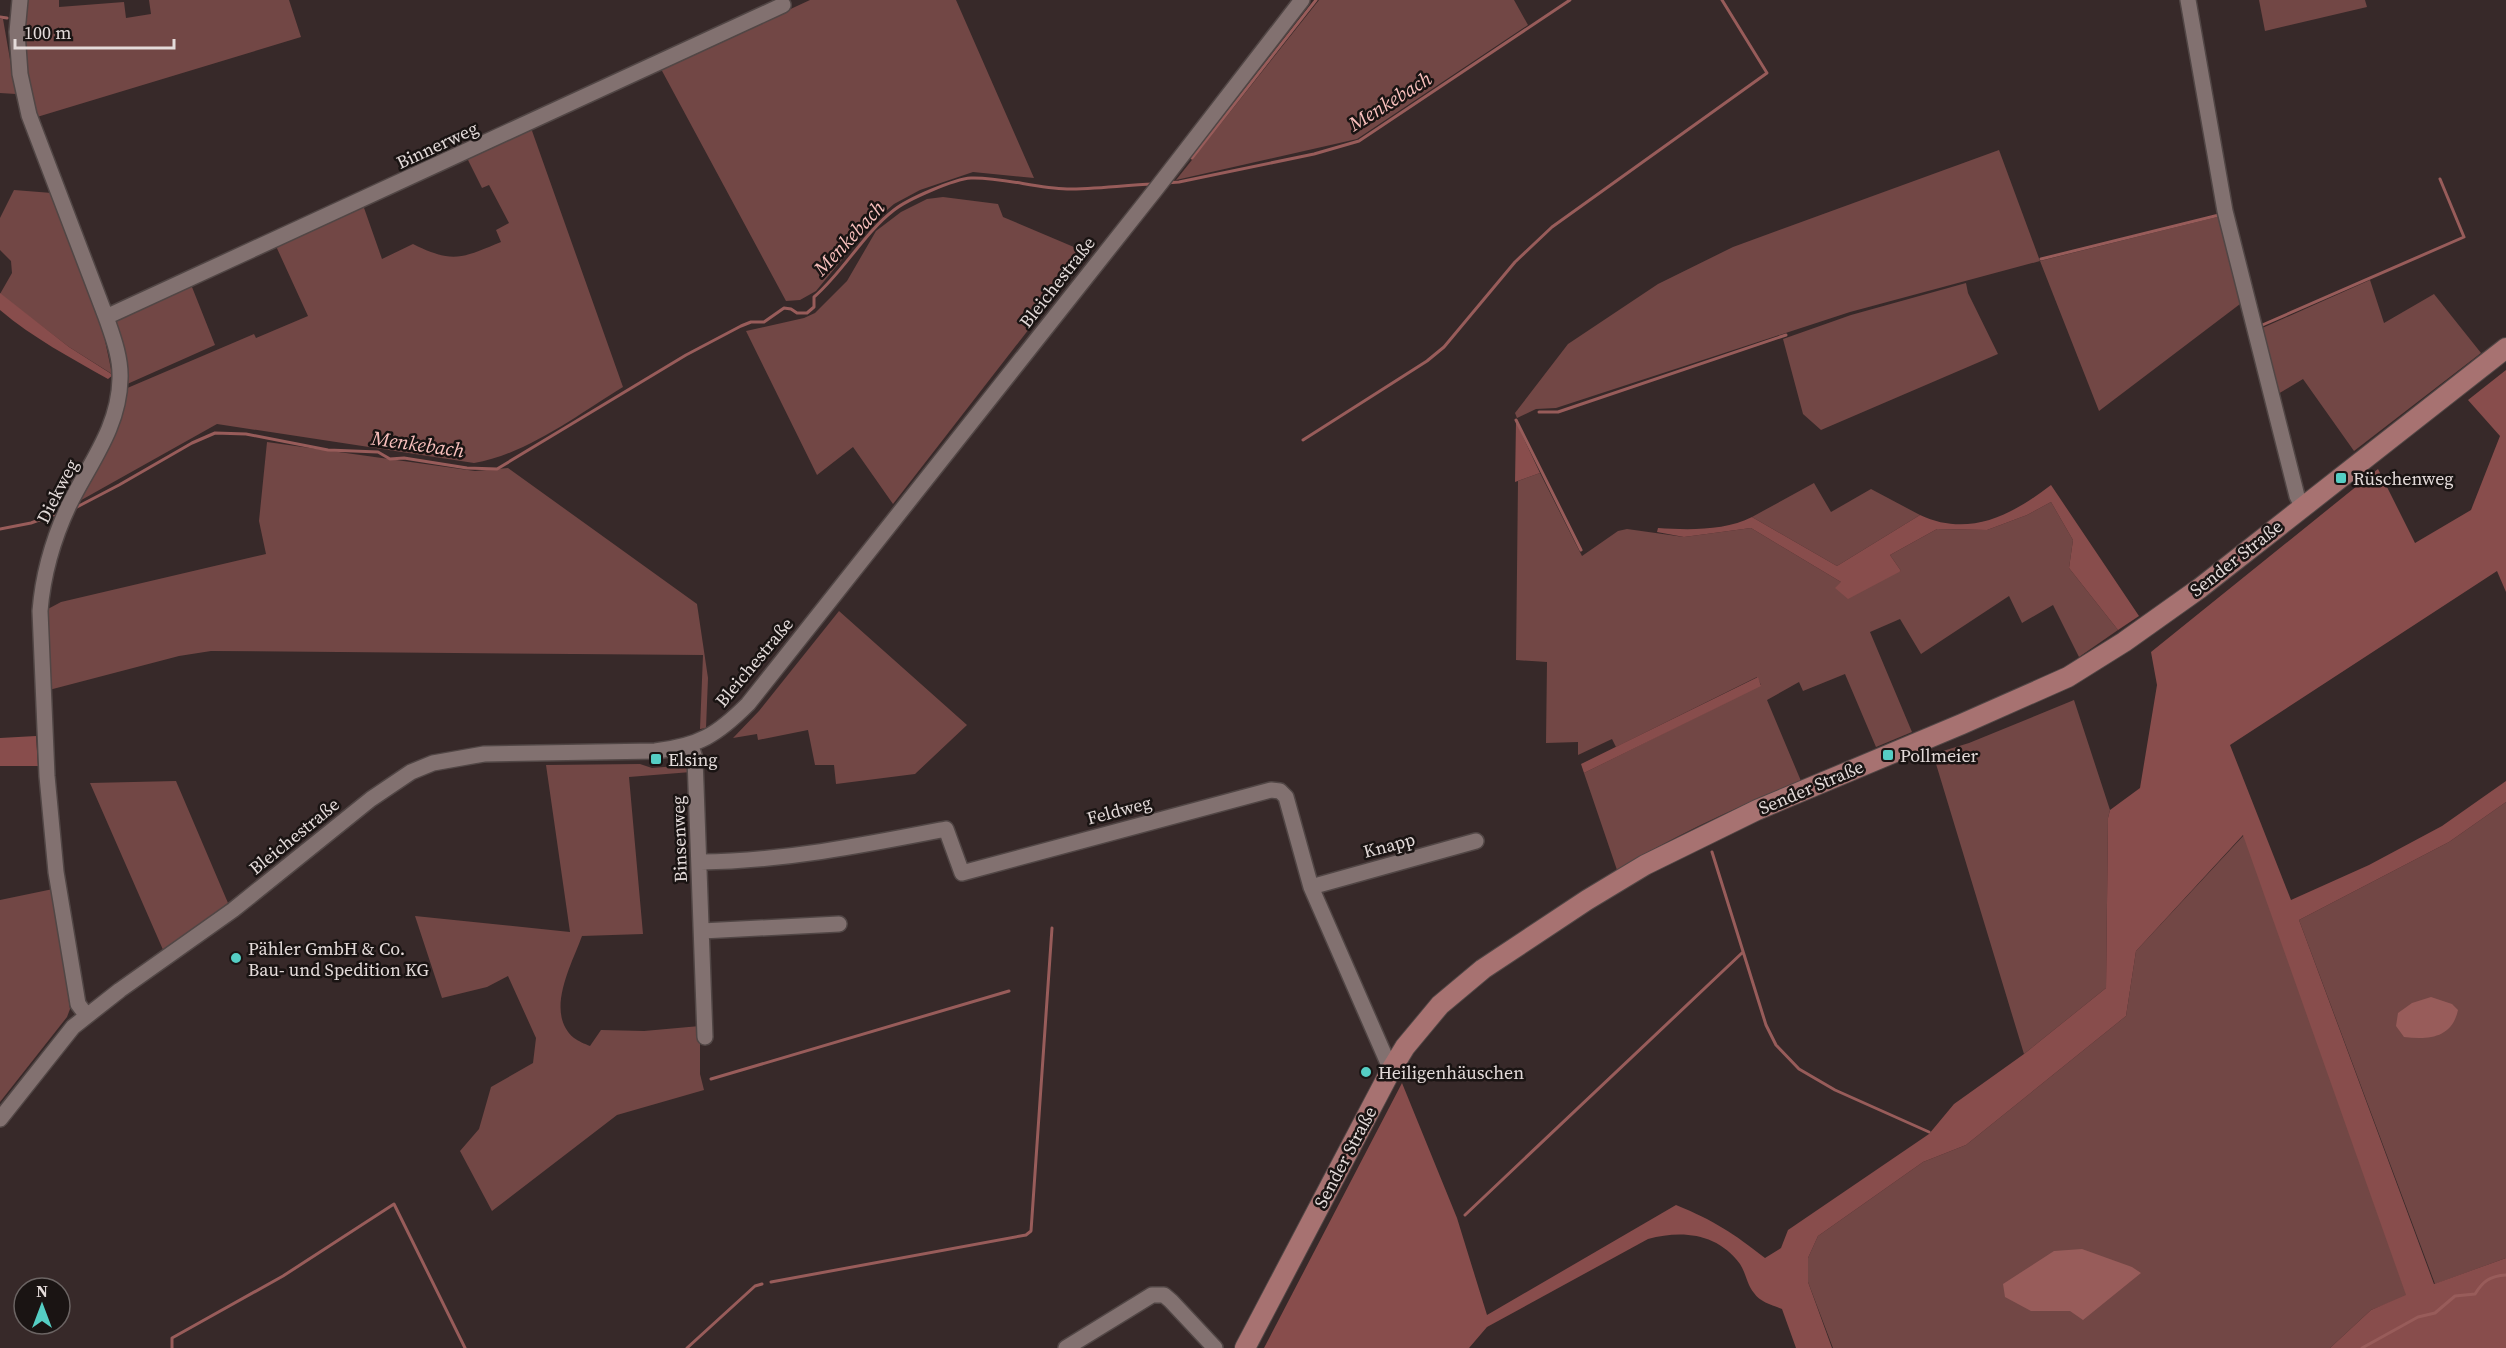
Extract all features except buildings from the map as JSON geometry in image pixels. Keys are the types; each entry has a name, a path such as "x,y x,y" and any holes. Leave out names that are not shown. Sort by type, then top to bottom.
{"main road":[{"name":"Sender Straße","path":"1245,1348 1405,1047 1440,1005 1483,969 1587,900 1645,865 1757,810 2068,677 2124,642 2200,588 2506,348"}],"street":[{"name":"Diekweg","path":"20,0 17,32 20,74 29,115 106,317 116,347 120,378 117,404 108,435 70,504 49,556 40,611 47,764 56,872 78,1004 87,1016"},
{"name":"Bleichestraße","path":"0,1119 57,1045 87,1016 234,910 394,782 433,763 484,754 655,751 691,746 712,735 748,704 1156,189 1302,0"},
{"path":"2188,0 2225,211 2297,496 2302,506"},
{"name":"Binnerweg","path":"106,317 783,5"},
{"name":"Binsenweg","path":"691,746 695,758 705,1037"},
{"name":"Feldweg","path":"700,862 750,862 782,858 946,829 962,873 1271,790 1280,791 1286,797 1311,887 1391,1070"},
{"name":"Knapp","path":"1311,887 1476,841"},
{"path":"702,931 839,924"},
{"path":"1066,1348 1152,1295 1164,1295 1215,1348"}],"shaded area":[{"path":"25,0 59,0 59,7 124,2 126,18 151,14 149,0 289,0 301,37 37,117 24,74"},
{"path":"810,0 956,0 1034,178 973,172 920,190 894,204 873,222 816,291 800,300 786,301 661,69"},
{"path":"1319,0 1514,0 1528,25 1357,139 1176,180"},
{"path":"2259,0 2365,0 2367,7 2265,31"},
{"path":"0,19 3,19 16,94 0,93"},
{"path":"531,128 623,387 532,443 493,459 474,463 217,424 76,503 112,441 122,410 125,389 254,334 256,338 308,316 275,244 363,205 382,259 413,244 438,254 457,256 467,255 501,242 496,230 509,223 489,185 482,188 467,158"},
{"path":"1999,150 2040,261 1850,312 1556,408 1536,409 1517,418 1515,413 1568,344 1658,284 1733,247"},
{"path":"14,190 52,193 102,326 112,374 69,347 0,294 12,273 11,261 0,250 0,218"},
{"path":"943,197 998,204 1003,217 1088,253 893,504 853,447 817,475 746,331 804,318 815,313 847,281 876,231 901,212 927,199"},
{"path":"2221,216 2244,301 2099,411 2040,261"},
{"path":"2370,280 2384,323 2434,294 2481,353 2354,451 2303,379 2278,394 2260,329"},
{"path":"190,282 215,345 125,385 114,324 117,315"},
{"path":"1966,283 1968,293 1998,354 1821,430 1803,414 1783,339 1851,315"},
{"path":"0,293 69,347 113,375 108,379 26,330 0,310"},
{"path":"2506,370 2506,592 2497,571 2230,745 2291,900 2369,865 2442,826 2506,781 2506,802 2449,842 2299,920 2434,1284 2506,1258 2506,1348 2330,1348 2371,1310 2406,1295 2243,835 2136,951 2126,1016 1966,1145 1923,1162 1818,1236 1808,1258 1808,1282 1832,1348 1796,1348 1782,1309 1766,1303 1757,1296 1740,1264 1731,1254 1710,1240 1698,1236 1673,1235 1648,1239 1487,1327 1469,1348 1264,1348 1402,1083 1457,1218 1487,1315 1676,1205 1723,1228 1765,1258 1781,1248 1788,1230 1929,1134 1954,1104 2024,1054 2106,988 2108,818 2110,810 2140,788 2157,685 2151,652 2378,469 2415,543 2471,510 2500,436 2468,400"},
{"path":"1516,422 1540,473 1515,482"},
{"path":"267,442 475,471 508,468 697,604 708,678 706,728 700,729 703,655 211,651 179,656 49,690 46,610 61,602 266,554 259,521"},
{"path":"1540,473 1582,556 1618,531 1627,529 1684,537 1751,528 1841,582 1901,571 1890,555 1937,529 1987,530 2027,515 2051,502 2073,540 2069,568 2118,630 2079,657 2053,605 2022,623 2009,596 1921,654 1900,619 1870,632 1912,732 1876,747 1845,674 1803,691 1799,682 1767,700 1801,781 1707,822 1617,870 1584,773 1761,685 1757,677 1616,747 1612,739 1578,755 1578,742 1546,743 1547,662 1516,660 1518,481"},
{"path":"1814,483 1831,512 1871,489 1920,515 1837,566 1752,517"},
{"path":"2051,485 2139,616 2118,630 2069,568 2073,540 2051,502 2027,515 1987,530 1937,529 1890,555 1901,571 1848,599 1835,588 1841,582 1751,528 1684,537 1657,532 1658,528 1718,527 1752,517 1837,566 1920,515 1938,522 1973,524 2005,514 2021,506"},
{"path":"839,611 967,725 915,774 836,784 834,765 815,765 808,730 758,740 757,734 733,738 759,711"},
{"path":"1758,677 1761,686 1584,773 1581,764"},
{"path":"2074,700 2110,810 2108,818 2106,988 2024,1054 1933,754 1969,743"},
{"path":"36,736 38,766 0,766 0,738"},
{"path":"640,764 652,768 688,765 691,772 629,777 643,934 582,936 563,988 561,1015 565,1028 574,1038 590,1046 601,1030 644,1031 700,1026 700,1074 704,1090 617,1115 492,1211 460,1151 479,1129 491,1087 533,1063 536,1038 508,976 487,987 442,998 415,916 570,932 546,765"},
{"path":"176,781 228,903 164,952 90,783"},
{"path":"2506,802 2506,1258 2435,1284 2299,920 2449,842"},
{"path":"2244,835 2407,1296 2371,1310 2330,1348 1833,1348 1808,1282 1808,1258 1818,1236 1923,1162 1966,1145 2126,1016 2136,951"},
{"path":"53,889 70,1009 67,1017 0,1102 0,900"},
{"path":"2431,997 2452,1004 2458,1010 2451,1026 2445,1032 2430,1037 2404,1037 2396,1026 2398,1013 2412,1003"},
{"path":"2082,1249 2132,1267 2141,1273 2083,1320 2070,1311 2031,1311 2005,1297 2003,1284 2054,1251"}],"waterway":[{"path":"1192,158 1316,0"},
{"name":"Menkebach","path":"1166,183 1314,154 1359,141 1570,0"},
{"path":"1303,440 1427,361 1444,347 1515,262 1552,227 1767,73 1722,0"},
{"path":"0,17 7,18"},
{"name":"Menkebach","path":"73,509 192,443 215,433 246,434 328,450 378,452 390,459 404,458 467,468 497,469 686,355 741,326 751,322 764,322 784,308 797,313 807,313 814,307 814,297 883,220 894,210 931,190 971,178 1067,189 1154,184"},
{"path":"2260,326 2464,237 2440,179"},
{"path":"2041,259 2219,215"},
{"path":"1539,412 1558,412 1786,335"},
{"path":"1516,420 1581,550"},
{"name":"Menkebach","path":"0,529 31,523 58,513"},
{"path":"1712,852 1766,1025 1776,1045 1799,1069 1835,1090 1929,1132"},
{"path":"771,1282 1026,1235 1031,1231 1052,928"},
{"path":"1465,1215 1743,952"},
{"path":"711,1079 1009,991"},
{"path":"172,1348 172,1338 283,1276 394,1204 465,1348"},
{"path":"2362,1348 2418,1317 2435,1313 2455,1296 2475,1294 2488,1280 2506,1275"},
{"path":"687,1348 755,1286 762,1284"}],"place":[{"name":"Rüschenweg","path":"2341,478"},
{"name":"Pollmeier","path":"1888,755"},
{"name":"Elsing","path":"656,759"},
{"name":"Pähler GmbH & Co. Bau- und Spedition KG","path":"236,958"},
{"name":"Heiligenhäuschen","path":"1366,1072"}]}
